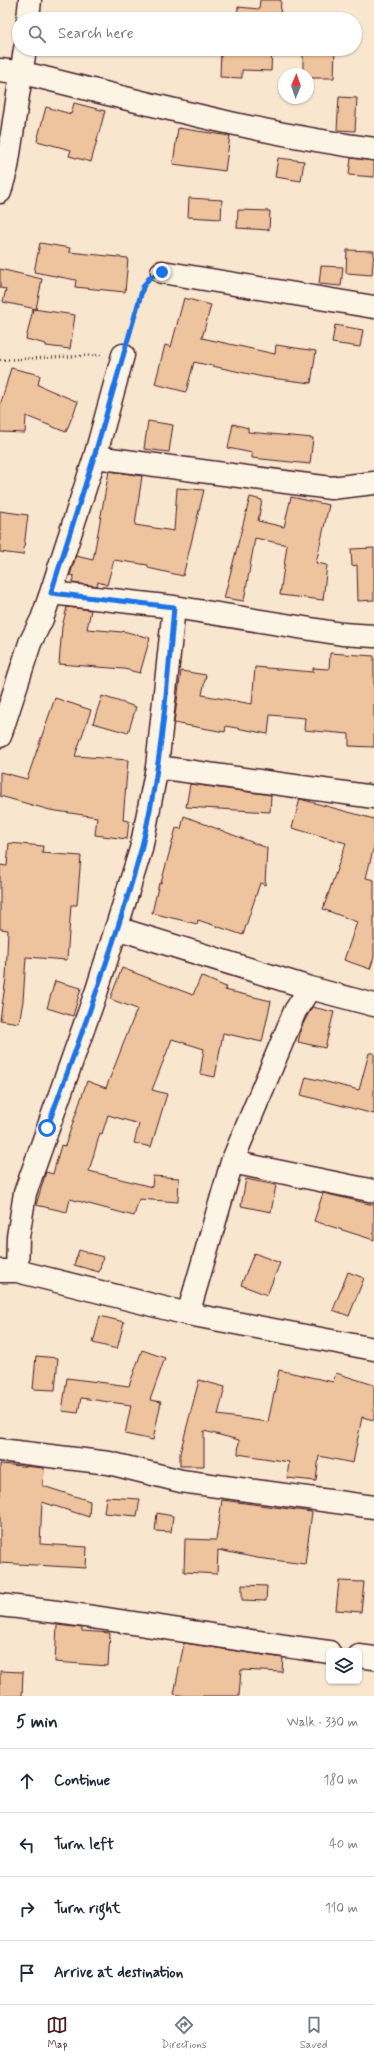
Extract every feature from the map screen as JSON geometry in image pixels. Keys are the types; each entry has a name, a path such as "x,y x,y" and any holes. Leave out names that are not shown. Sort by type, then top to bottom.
{"street":[{"path":"29,12 30,0"},
{"path":"0,192 7,167 23,73 24,56"},
{"path":"0,70 23,73 187,113 309,140 374,149"},
{"path":"162,272 374,306"},
{"path":"0,736 30,643 42,618 51,593 94,457 123,355"},
{"path":"94,457 331,488 374,483"},
{"path":"51,593 174,607 342,634 374,636"},
{"path":"174,607 157,767 141,849 97,990 25,1193 18,1238 9,1271 188,1314 374,1349"},
{"path":"157,767 374,797"},
{"path":"116,928 310,988 374,1005"},
{"path":"188,1314 232,1162 295,1010 310,988"},
{"path":"232,1162 374,1191"},
{"path":"0,1450 109,1464 181,1481 374,1507"},
{"path":"0,1605 47,1610 248,1642 326,1652"},
{"path":"362,1656 374,1658"}],"path":[{"path":"0,360 123,355 143,287 150,277 162,272"}],"building":[{"path":"260,0 281,0 280,12 238,12 238,7 259,9"},
{"path":"221,56 272,56 271,71 242,70 242,78 220,77"},
{"path":"303,56 335,56 334,78 314,78 314,68 303,68"},
{"path":"339,97 357,98 355,131 337,130"},
{"path":"74,103 105,111 91,162 69,156 71,150 37,141 46,107 71,114"},
{"path":"178,128 230,136 225,171 173,164"},
{"path":"278,158 304,161 301,181 275,177"},
{"path":"351,158 374,161 374,177 349,175"},
{"path":"189,198 222,200 221,219 188,217"},
{"path":"238,210 270,211 269,230 237,228"},
{"path":"40,243 70,248 69,252 128,258 125,292 75,287 76,280 34,272"},
{"path":"347,250 374,251 372,275 346,273"},
{"path":"321,266 343,267 341,286 319,284"},
{"path":"0,269 42,279 36,309 3,302 6,289 0,288"},
{"path":"184,298 211,305 202,338 275,354 276,345 316,351 311,383 263,377 194,362 186,392 155,384 165,345 171,347"},
{"path":"33,309 75,315 70,349 46,346 46,344 26,339"},
{"path":"335,325 363,330 360,347 332,343"},
{"path":"11,368 40,375 38,385 78,402 66,432 26,416 25,433 0,432 0,406"},
{"path":"148,421 173,425 169,452 144,449"},
{"path":"233,424 248,428 248,432 313,438 310,464 252,458 252,453 228,448"},
{"path":"109,471 142,476 135,525 174,531 177,488 204,490 183,576 148,568 148,565 114,560 107,585 98,582 97,586 72,583 74,576 70,575 76,556 93,560"},
{"path":"250,497 262,500 258,521 284,527 291,497 329,505 316,563 327,565 323,600 280,595 287,545 255,538 244,601 224,598"},
{"path":"0,511 28,515 23,555 0,552"},
{"path":"374,548 374,600 358,601 357,565 352,566 351,549"},
{"path":"67,607 91,610 87,629 123,631 150,638 140,673 124,669 59,664 62,627"},
{"path":"330,653 374,656 374,747 349,746 349,734 304,730 305,718 270,715 268,734 226,726 225,732 174,723 181,671 206,675 202,695 252,704 255,667 313,672 313,668 329,669"},
{"path":"102,696 136,707 128,733 93,723"},
{"path":"55,698 91,710 75,756 128,760 123,820 129,821 127,839 95,835 97,817 50,810 0,796 0,772 27,779"},
{"path":"190,784 271,795 270,812 186,807"},
{"path":"300,799 374,819 374,846 366,878 374,880 374,957 370,969 344,960 357,922 323,909 346,843 292,828"},
{"path":"184,816 267,848 265,885 260,883 243,935 198,920 197,924 152,913 159,883 161,883 176,828 181,829"},
{"path":"9,843 43,846 42,853 81,856 77,905 71,905 67,960 26,957 23,1001 19,1023 0,1020 6,978 8,930 0,929 0,865 7,866"},
{"path":"122,968 193,995 201,976 226,987 225,990 271,1001 262,1042 223,1033 215,1077 200,1074 204,1049 172,1039 152,1090 167,1094 151,1147 134,1143 139,1124 108,1115 102,1134 100,1133 89,1171 152,1187 153,1176 179,1178 178,1202 139,1199 134,1216 70,1199 67,1212 36,1205 46,1172 53,1174 61,1145 65,1146 87,1081 106,1088 137,1009 110,999"},
{"path":"55,981 81,988 73,1016 47,1008"},
{"path":"312,1007 334,1012 325,1048 298,1042 302,1026"},
{"path":"369,1053 374,1053 374,1114 301,1095 306,1077 359,1090"},
{"path":"246,1179 276,1185 271,1212 241,1206"},
{"path":"323,1193 374,1205 374,1240 314,1221"},
{"path":"79,1250 103,1257 99,1272 74,1265"},
{"path":"254,1253 280,1263 267,1295 241,1285"},
{"path":"348,1272 364,1278 349,1316 333,1310"},
{"path":"100,1316 124,1322 117,1349 93,1343"},
{"path":"142,1350 165,1358 150,1400 161,1402 153,1440 125,1434 131,1405 81,1398 78,1413 62,1411 67,1378 129,1386"},
{"path":"36,1356 58,1358 55,1390 33,1389"},
{"path":"279,1370 333,1382 336,1373 374,1385 374,1420 362,1417 353,1463 319,1456 316,1481 287,1478 289,1462 238,1454 239,1440 204,1431 204,1466 180,1466 180,1453 199,1380 225,1387 218,1415 268,1422"},
{"path":"0,1464 44,1468 43,1486 90,1501 89,1517 42,1502 40,1544 87,1547 86,1568 0,1563"},
{"path":"106,1497 140,1499 137,1516 104,1513"},
{"path":"222,1500 312,1512 305,1564 257,1558 218,1550 217,1574 184,1572 185,1539 216,1540"},
{"path":"157,1513 173,1516 171,1532 155,1531"},
{"path":"339,1581 364,1582 361,1612 336,1610"},
{"path":"242,1585 267,1586 266,1601 242,1600"},
{"path":"57,1625 82,1628 82,1631 110,1633 108,1666 55,1662"},
{"path":"184,1643 283,1658 282,1672 241,1670 239,1696 185,1696 174,1694"},
{"path":"0,1671 23,1672 22,1696 0,1696"}],"route":[{"path":"47,1128 97,990 141,849 157,767 174,607 71,594 51,593 94,457 143,287 150,277 162,272"}]}
